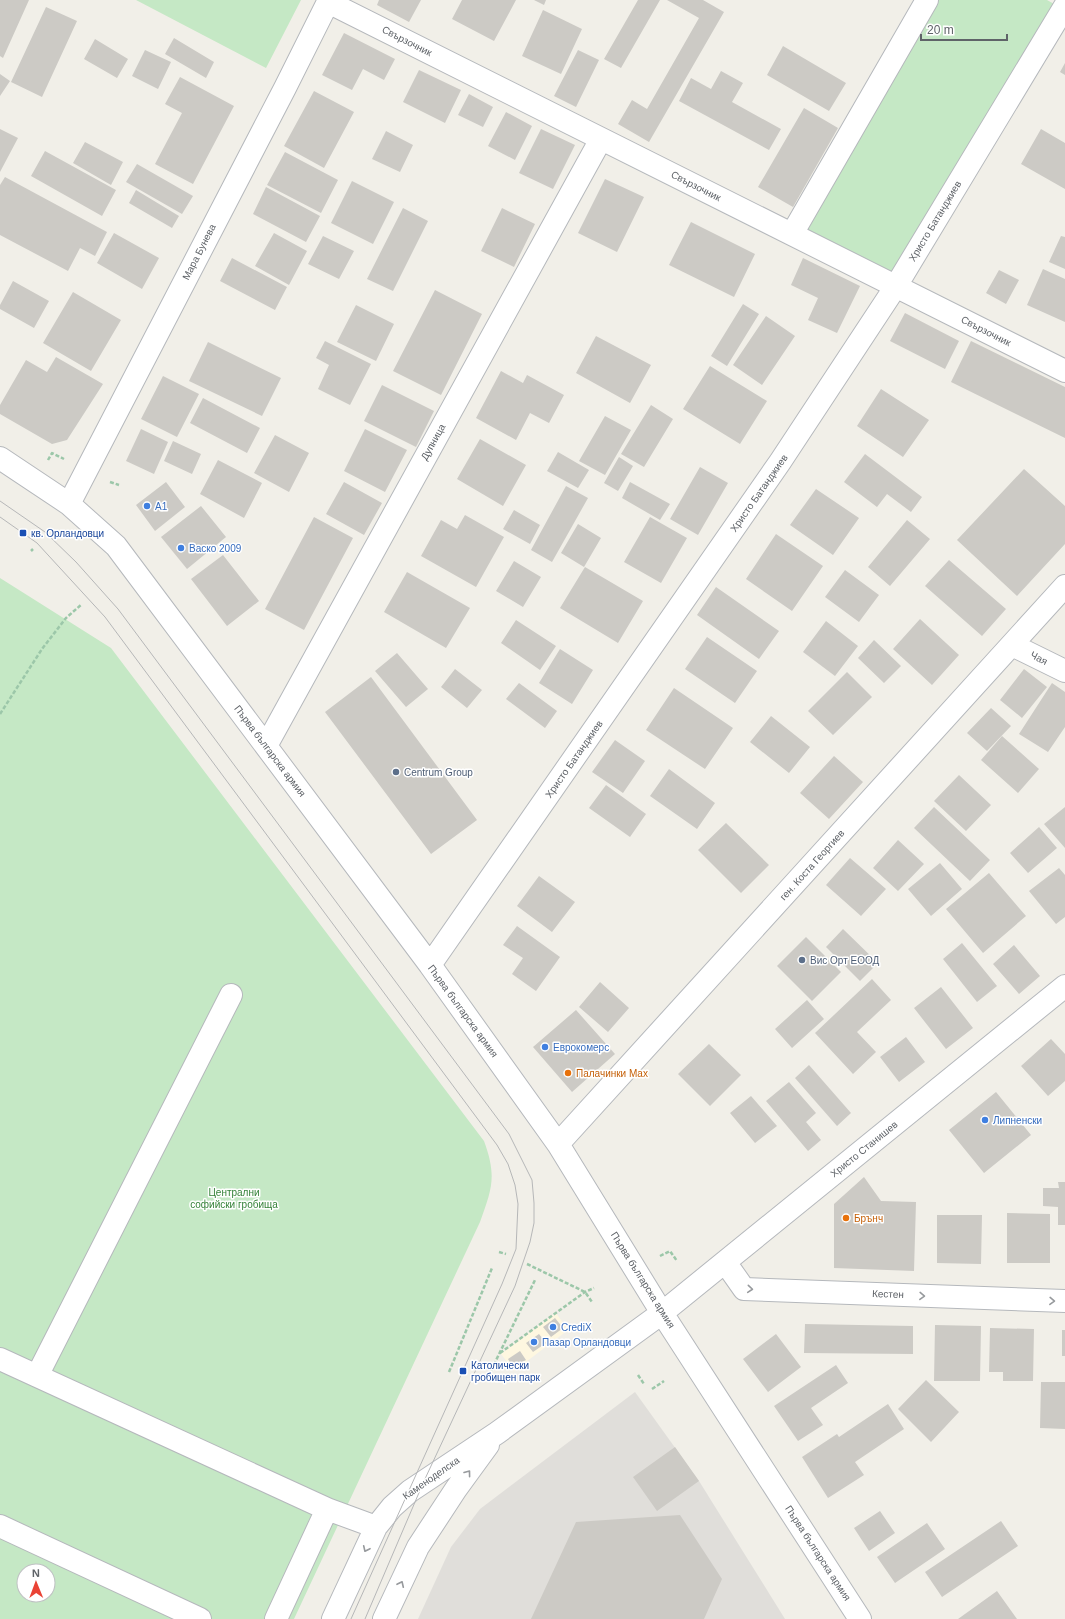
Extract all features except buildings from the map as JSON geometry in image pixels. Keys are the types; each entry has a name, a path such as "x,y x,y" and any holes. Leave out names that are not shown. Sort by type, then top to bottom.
{"street":[{"path":"792,234 927,0"},
{"name":"Свързочник","path":"328,1 1065,371"},
{"name":"Мара Бунева","path":"69,504 281,95 328,1"},
{"name":"Христо Батанджиев","path":"430,965 780,462 896,286 1060,6"},
{"name":"Дупница","path":"266,746 601,139"},
{"name":"Първа българска армия","path":"0,458 69,504 116,546 430,965 558,1144 662,1313 860,1619"},
{"name":"ген. Коста Георгиев","path":"558,1144 1065,586"},
{"name":"Чая","path":"1012,645 1065,671"},
{"name":"Христо Станишев","path":"662,1313 1065,986"},
{"path":"37,1376 231,995"},
{"name":"Кестен","path":"725,1262 744,1289 1065,1301"},
{"name":"Каменоделска","path":"333,1619 376,1527 392,1507 410,1491 497,1433 662,1313"},
{"path":"0,1359 327,1509 376,1527"},
{"name":"Каменоделска","path":"384,1619 418,1547 456,1489 497,1433"},
{"path":"276,1619 327,1509"},
{"path":"0,1526 200,1619"}],"path":[{"path":"46,464 52,453 70,462"},
{"path":"110,482 119,485"},
{"path":"0,714 42,649 66,618 82,604"},
{"path":"660,1256 670,1251 677,1261"},
{"path":"499,1252 506,1254"},
{"path":"527,1264 585,1292 592,1302"},
{"path":"448,1372 492,1268"},
{"path":"486,1382 535,1280"},
{"path":"500,1353 585,1292 594,1288"},
{"path":"638,1375 644,1384"},
{"path":"652,1389 664,1381"}],"shaded area":[{"name":"Пазар Орландовци","path":"556,1313 568,1330 514,1371 501,1354"},
{"path":"635,1392 699,1481 785,1619 418,1619 451,1547 480,1509"}],"green space":[{"path":"136,0 301,0 266,68"},
{"path":"927,0 1047,0 1063,9 896,286 792,234"},
{"name":"Централни софийски гробища","path":"0,578 111,648 484,1141 488,1153 492,1173 490,1191 480,1222 294,1619 0,1619"}],"tram line":[{"path":"0,501 45,532 76,562 118,609 509,1134 532,1180 534,1223 530,1242 515,1286 424,1481 365,1619"},
{"path":"0,517 37,543 105,617 497,1145 508,1164 515,1185 518,1204 516,1249 502,1284 351,1619"}],"place":[{"name":"A1","path":"147,506"},
{"name":"кв. Орландовци","path":"23,533"},
{"name":"Васко 2009","path":"181,548"},
{"name":"Centrum Group","path":"396,772"},
{"name":"Вис Орт ЕООД","path":"802,960"},
{"name":"Еврокомерс","path":"545,1047"},
{"name":"Палачинки Max","path":"568,1073"},
{"name":"Липненски","path":"985,1120"},
{"name":"Брънч","path":"846,1218"},
{"name":"CrediX","path":"553,1327"},
{"name":"Пазар Орландовци","path":"534,1342"},
{"name":"Католически гробищен парк","path":"463,1371"}]}
